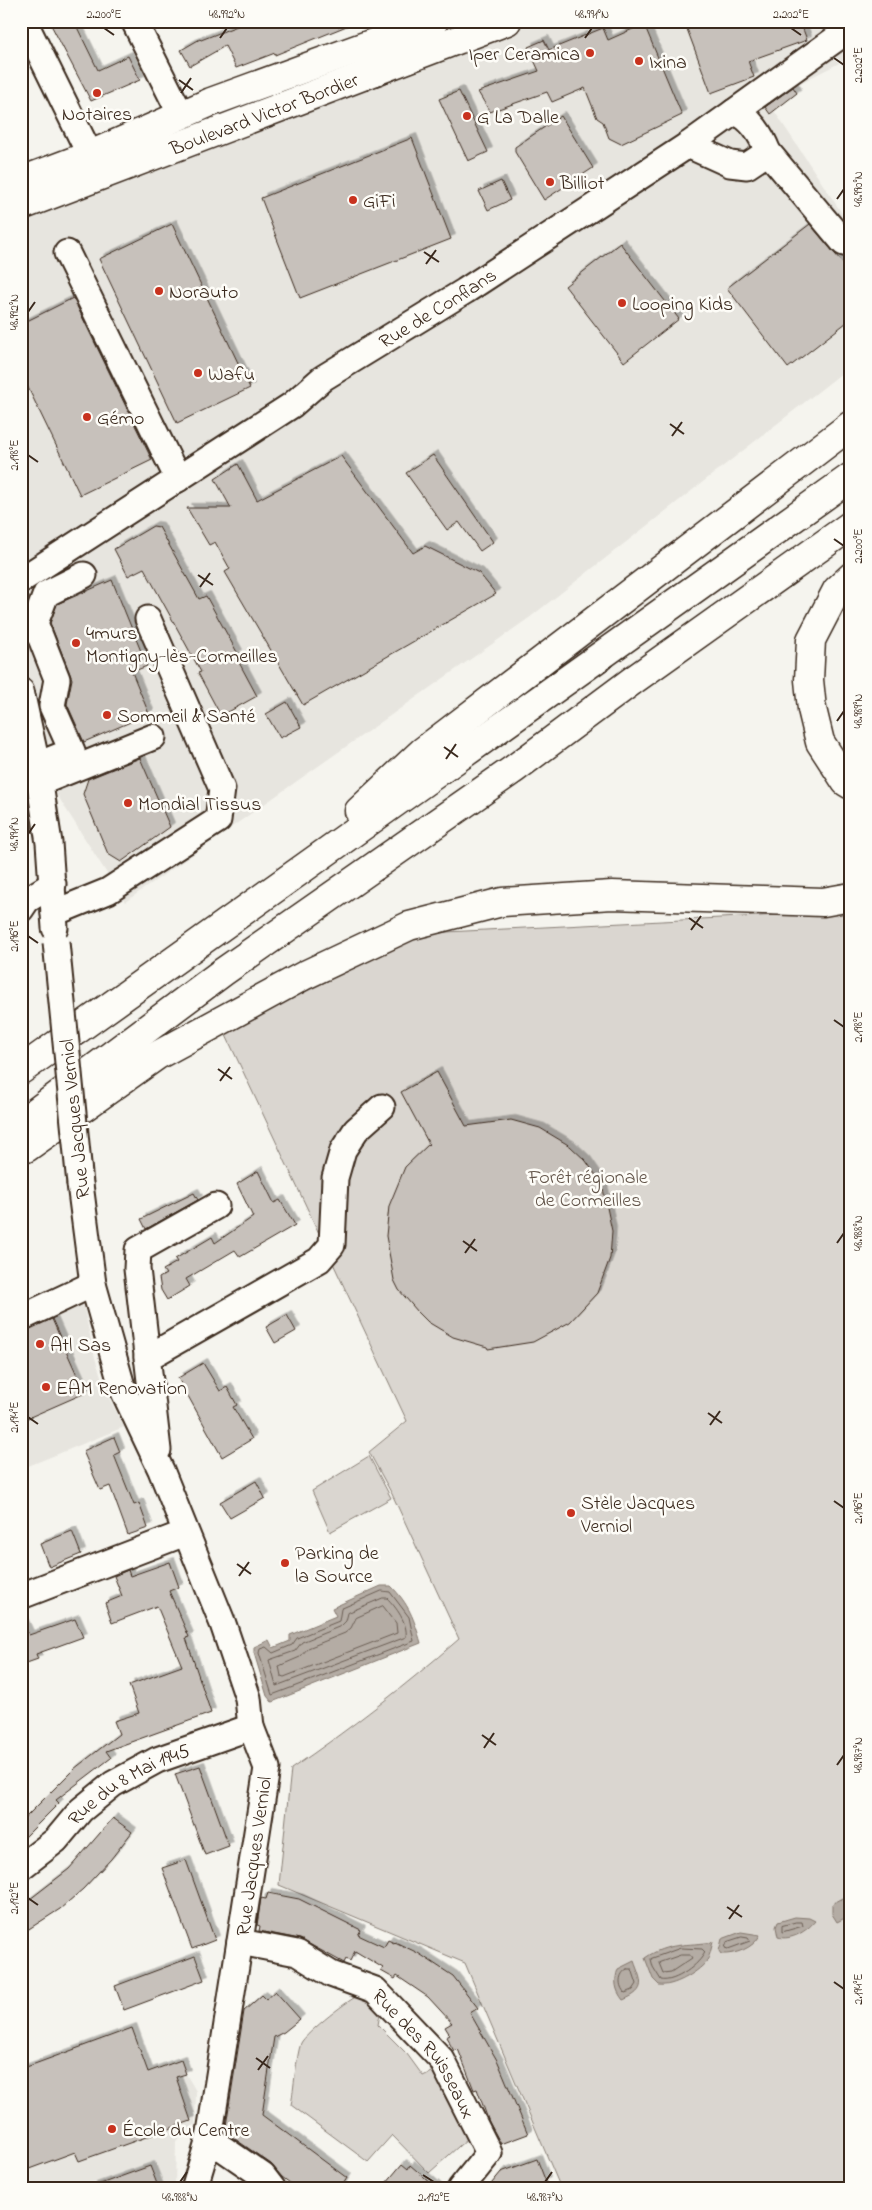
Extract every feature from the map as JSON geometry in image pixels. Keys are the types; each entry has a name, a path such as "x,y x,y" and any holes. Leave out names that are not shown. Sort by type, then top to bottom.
{"main road":[{"name":"Boulevard Victor Bordier","path":"21,181 90,155 181,114 434,21"},
{"name":"Boulevard Victor Bordier","path":"21,206 507,21"},
{"path":"289,877 422,752 851,425"},
{"path":"21,1070 289,877 582,672 851,477"},
{"path":"21,1123 224,972 506,775 632,680 851,525"},
{"path":"851,577 837,590 811,640 809,680 812,709 820,742 846,782 851,785"},
{"path":"21,1146 26,1148 156,1056 305,975 409,926 502,902 612,895 823,902 851,897"}],"street":[{"path":"24,21 90,155"},
{"path":"134,21 181,114"},
{"name":"Rue de Conflans","path":"21,580 292,405 323,378 490,275 688,145 848,26"},
{"path":"734,112 743,114 764,140 768,152 844,244"},
{"path":"688,145 730,164 747,166 768,152"},
{"path":"67,253 178,479"},
{"path":"38,774 72,751 52,706 57,679 35,623 46,594 84,574"},
{"path":"54,913 108,892 218,820 222,789 148,619"},
{"name":"Rue Jacques Verniol","path":"21,691 38,774 53,884 56,942 80,1184 93,1284 123,1390 161,1470 226,1632 248,1698 252,1726 267,1768 209,2139 194,2189"},
{"path":"38,774 153,737"},
{"path":"21,910 27,900 53,884"},
{"path":"147,1358 319,1260 332,1246 334,1236 335,1178 343,1150 356,1130 382,1107"},
{"path":"161,1470 137,1269 138,1250 216,1206"},
{"path":"21,1318 93,1284"},
{"path":"21,1596 185,1533"},
{"name":"Rue du 8 Mai 1945","path":"21,1867 56,1840 81,1810 113,1784 157,1760 252,1726"},
{"name":"Rue des Ruisseaux","path":"240,1942 297,1953 331,1974 375,1990 442,2060 489,2154 460,2189"},
{"path":"209,2139 264,2176 273,2189"}],"shaded area":[{"path":"470,21 851,21 851,57 767,100 851,227 851,366 529,618 125,902 21,738 21,193"},
{"path":"77,1277 95,1358 107,1394 124,1427 21,1469 21,1305"},
{"name":"École du Centre","path":"186,2074 196,2091 195,2124 176,2142 175,2189 21,2189 21,2134"}],"green space":[{"name":"Forêt régionale de Cormeilles","path":"851,905 851,2189 567,2189 559,2184 465,1963 279,1885 291,1769 377,1707 459,1639 392,1494 369,1452 407,1421 224,1031 427,933 799,914"},
{"path":"369,1456 391,1498 330,1532 312,1491"},
{"path":"362,1994 381,2008 378,2025 407,2054 423,2076 435,2070 468,2138 429,2173 392,2135 368,2162 291,2105 298,2056 304,2038 329,2016"}],"water":[{"path":"381,1586 391,1586 407,1606 421,1643 272,1702 267,1696 254,1653 254,1647 269,1640 273,1648 290,1641 290,1635 336,1616 332,1608"},
{"path":"845,1897 851,1898 851,1915 837,1922 832,1914 832,1904"},
{"path":"795,1917 809,1918 815,1921 798,1934 788,1938 778,1937 776,1927 778,1922"},
{"path":"741,1932 760,1935 753,1944 744,1950 721,1954 719,1951 722,1939"},
{"path":"713,1942 706,1962 691,1975 678,1982 665,1985 659,1985 653,1979 645,1958 653,1953 678,1945"},
{"path":"634,1961 640,1979 639,1989 623,2000 617,1989 618,1969"}],"building":[{"path":"49,21 74,21 98,70 128,56 140,80 91,101"},
{"path":"250,21 353,21 354,23 275,55 275,53 236,68 225,46 190,66 181,50 200,39"},
{"path":"684,21 800,21 807,40 748,61 754,77 711,93"},
{"path":"644,24 682,115 621,144 609,138 603,122 597,118 585,88 552,102 547,92 490,112 478,92 539,71 528,47 544,40 549,50 603,28 608,40"},
{"path":"793,87 797,93 770,114 765,107"},
{"name":"G La Dalle","path":"459,91 488,152 468,161 439,99"},
{"path":"561,116 593,168 544,200 515,152 515,147"},
{"path":"412,138 451,239 300,298 261,198"},
{"path":"501,181 510,200 488,210 479,191"},
{"path":"172,224 250,388 177,423 99,259"},
{"path":"810,224 851,273 851,319 788,368 727,288"},
{"name":"Looping Kids","path":"620,243 679,319 624,362 565,286"},
{"name":"Gémo","path":"73,298 152,460 80,495 21,373 21,324"},
{"path":"433,455 493,542 480,551 459,522 447,530 406,473"},
{"path":"341,456 413,553 425,546 479,573 496,594 303,705 225,572 230,569 215,542 209,545 187,508 231,508 215,479 238,464 257,500"},
{"path":"153,526 159,527 199,599 206,596 238,654 235,655 257,696 221,716 198,673 201,672 144,568 128,576 114,549"},
{"path":"112,580 147,666 132,672 149,714 84,742 67,704 72,679 50,623 57,604"},
{"path":"287,702 301,727 280,738 266,714"},
{"path":"140,758 170,827 121,862 108,854 83,794 88,779"},
{"path":"437,1072 466,1126 511,1120 540,1128 570,1146 586,1161 602,1184 612,1231 610,1258 597,1293 570,1322 533,1342 488,1349 487,1347 453,1337 428,1322 399,1290 394,1280 386,1236 389,1206 405,1167 429,1144 401,1092"},
{"path":"258,1171 274,1203 280,1200 295,1225 240,1257 235,1250 186,1279 190,1286 167,1300 161,1290 159,1278 166,1274 163,1270 177,1262 175,1259 212,1237 215,1243 253,1217 237,1184"},
{"path":"194,1193 198,1200 146,1229 141,1219"},
{"path":"287,1315 296,1331 275,1343 266,1327"},
{"path":"52,1319 85,1393 21,1421 21,1332"},
{"path":"203,1363 220,1391 227,1387 237,1405 233,1407 252,1439 222,1457 178,1378"},
{"path":"114,1437 120,1452 114,1455 134,1505 139,1503 148,1528 128,1535 110,1486 100,1490 83,1451"},
{"path":"256,1481 265,1498 230,1518 220,1502"},
{"path":"72,1531 81,1554 49,1567 40,1544"},
{"path":"170,1562 179,1587 169,1591 189,1637 186,1638 211,1713 106,1751 111,1758 56,1800 59,1803 21,1841 21,1822 74,1769 119,1734 114,1721 139,1713 129,1685 182,1666 157,1606 112,1623 105,1603 122,1596 114,1576 128,1570 130,1576"},
{"path":"21,1618 29,1635 75,1619 83,1637 36,1654 38,1659 21,1665"},
{"path":"200,1766 229,1846 205,1855 175,1774"},
{"path":"113,1818 132,1832 111,1859 83,1889 60,1909 21,1934 21,1906 69,1869"},
{"path":"186,1860 215,1940 192,1949 162,1868"},
{"path":"268,1893 299,1899 361,1930 358,1935 384,1947 388,1940 395,1942 418,1953 453,1976 478,2008 470,2013 498,2062 528,2134 501,2144 489,2122 477,2089 474,2090 458,2049 454,2051 446,2037 450,2035 445,2027 452,2023 428,1997 397,1976 395,1979 381,1971 383,1968 355,1951 350,1961 346,1959 344,1963 300,1939 259,1931 260,1926 257,1925 261,1898 266,1899"},
{"path":"195,1956 204,1980 124,2010 115,1986"},
{"path":"275,1991 300,2019 284,2032 274,2037 262,2115 347,2178 340,2189 298,2189 282,2177 271,2164 225,2132 244,2011 262,1995 266,1999"},
{"path":"132,2028 148,2072 181,2060 186,2074 176,2077 191,2121 79,2161 75,2152 21,2172 21,2069"},
{"path":"537,2159 546,2182 529,2189 487,2189 501,2172"},
{"path":"402,2164 408,2169 410,2165 438,2189 381,2189"},
{"path":"150,2166 159,2189 92,2189 92,2187"}],"place":[{"name":"Iper Ceramica","path":"590,53"},
{"name":"Ixina","path":"639,61"},
{"name":"Notaires","path":"97,93"},
{"name":"G La Dalle","path":"467,116"},
{"name":"Billiot","path":"550,182"},
{"name":"GiFi","path":"353,200"},
{"name":"Norauto","path":"159,291"},
{"name":"Looping Kids","path":"622,303"},
{"name":"Wafu","path":"198,373"},
{"name":"Gémo","path":"87,417"},
{"name":"4murs Montigny-lès-Cormeilles","path":"76,643"},
{"name":"Sommeil & Santé","path":"107,715"},
{"name":"Mondial Tissus","path":"128,803"},
{"name":"Atl Sas","path":"40,1344"},
{"name":"EAM Renovation","path":"46,1387"},
{"name":"Stèle Jacques Verniol","path":"571,1513"},
{"name":"Parking de la Source","path":"285,1563"},
{"name":"École du Centre","path":"112,2129"}]}
